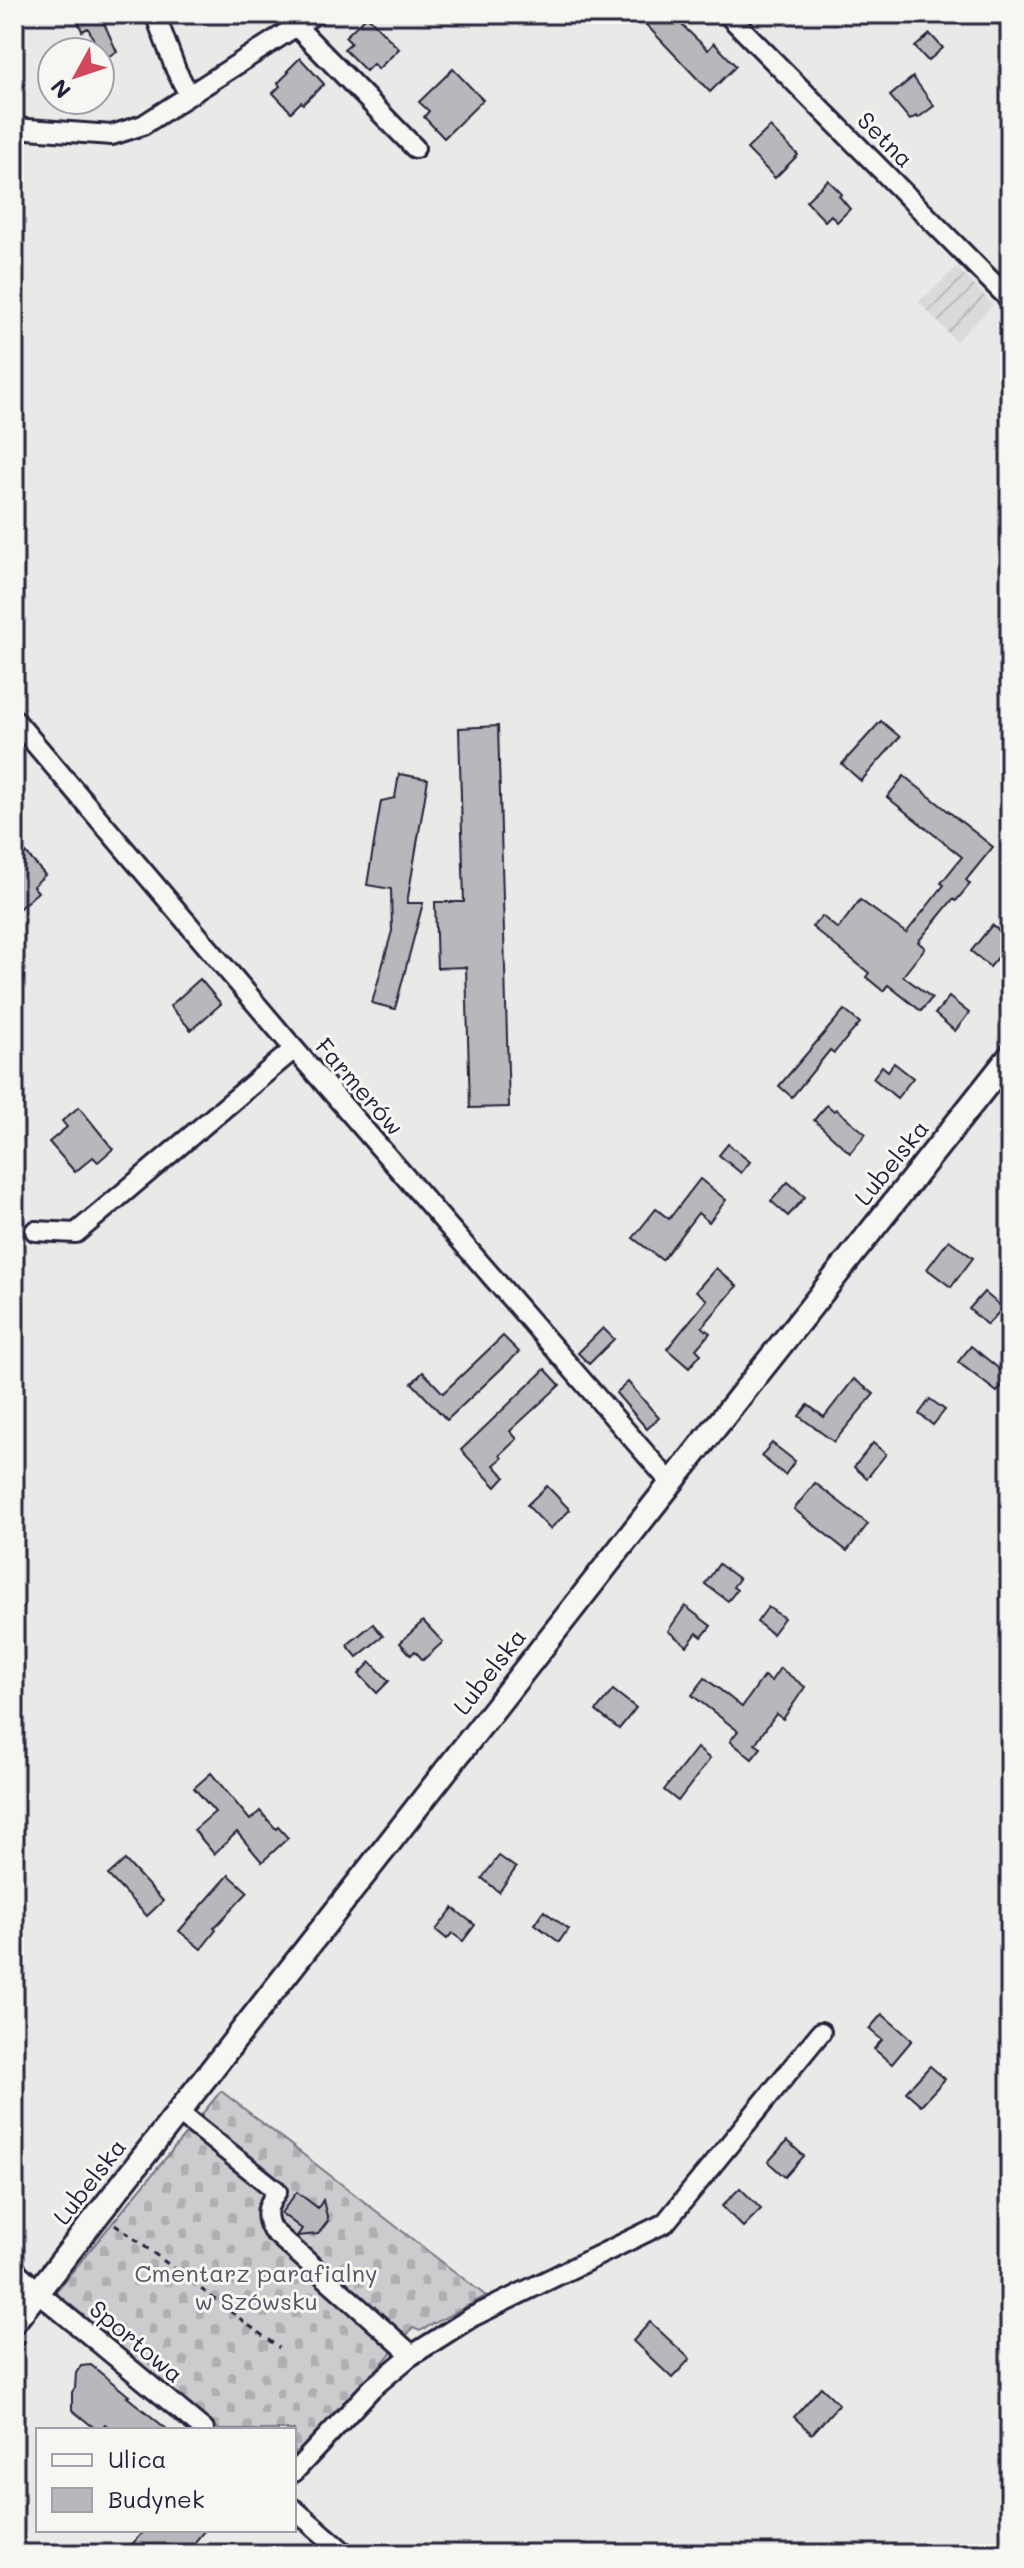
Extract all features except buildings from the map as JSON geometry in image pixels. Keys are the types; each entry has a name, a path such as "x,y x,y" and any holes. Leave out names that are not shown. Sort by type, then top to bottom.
{"main road":[{"name":"Lubelska","path":"14,2322 671,1483 1010,1056"}],"street":[{"path":"155,14 189,95"},
{"path":"14,128 112,135 143,125 315,14"},
{"name":"Setna","path":"727,14 1010,300"},
{"path":"296,26 415,148"},
{"name":"Farmerów","path":"14,719 294,1049 671,1483"},
{"path":"35,1231 76,1233 294,1049"},
{"path":"296,2470 372,2388 412,2355 472,2317 665,2223 821,2032"},
{"path":"178,2112 277,2191 267,2209 266,2217 272,2230 412,2355"},
{"name":"Sportowa","path":"14,2269 37,2292 202,2428"},
{"path":"296,2511 346,2554"}],"path":[{"path":"100,2212 279,2348"}],"shaded area":[{"path":"957,267 993,305 956,341 919,302"}],"green space":[{"name":"Cmentarz parafialny w Szówsku","path":"221,2091 486,2296 420,2331 413,2328 296,2461 296,2428 217,2428 53,2295"}]}
